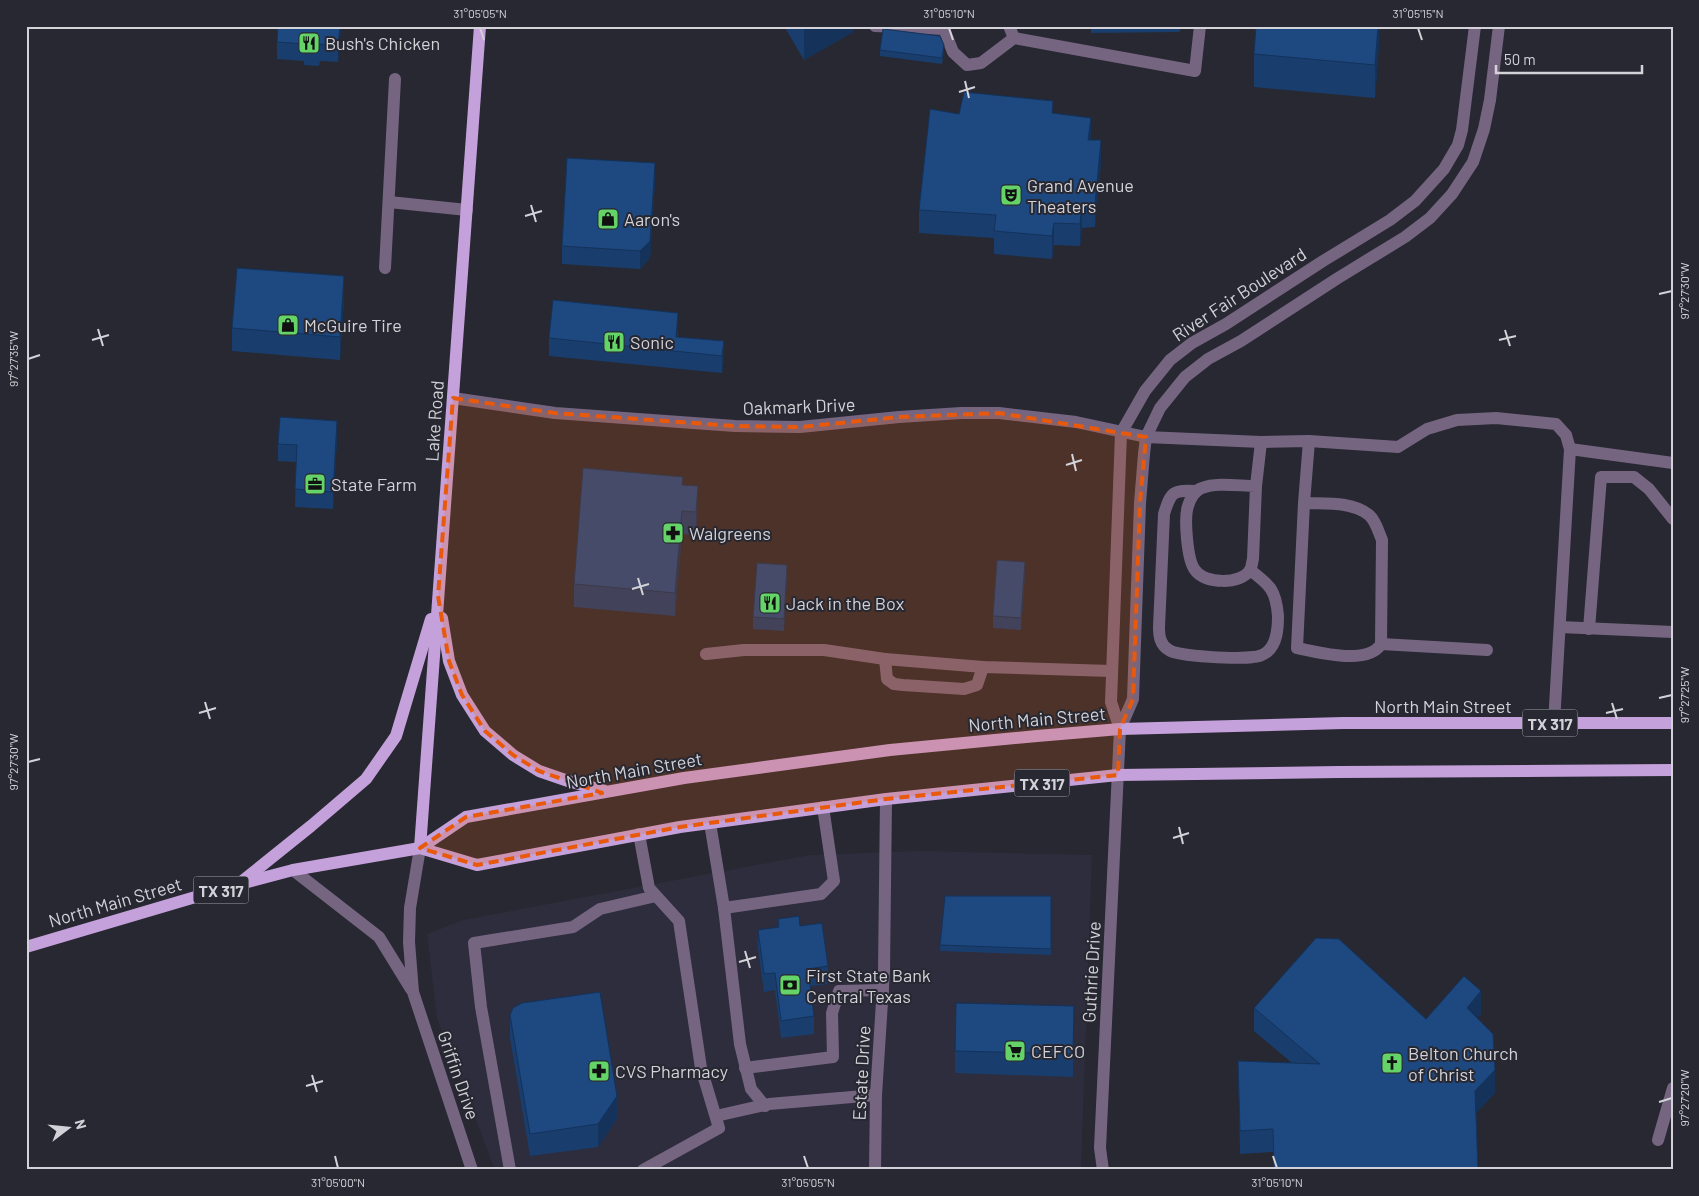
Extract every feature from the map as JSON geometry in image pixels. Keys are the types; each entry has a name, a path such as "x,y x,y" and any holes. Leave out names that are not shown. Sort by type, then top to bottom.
{"main road":[{"name":"Lake Road","path":"420,848 480,26"},
{"path":"438,596 449,661 462,695 485,731 513,755 539,771 571,782 610,791"},
{"path":"236,885 311,826 366,779 396,736 438,596"},
{"name":"North Main Street","path":"26,947 293,870 420,848 466,817 684,778 890,750 1120,729 1343,723 1673,724"},
{"name":"North Main Street","path":"420,848 477,865 639,834 823,807 1118,775 1673,770"}],"street":[{"path":"875,26 947,28 953,52 967,65 981,63 1012,32 1195,71 1200,26"},
{"name":"River Fair Boulevard","path":"1118,775 1120,729 1111,702 1111,670 1115,628 1121,433 1145,392 1170,360 1192,343 1226,324 1390,220 1416,201 1444,169 1458,145 1462,130 1475,26"},
{"name":"River Fair Boulevard","path":"1120,729 1134,699 1140,503 1146,437 1160,408 1185,377 1208,359 1240,341 1405,237 1430,218 1452,194 1473,162 1484,129 1490,100 1499,26"},
{"path":"385,268 390,202 395,79"},
{"path":"1444,169 1459,183"},
{"path":"390,202 467,210"},
{"name":"Oakmark Drive","path":"453,398 555,413 735,426 800,427 899,417 961,413 1000,413 1076,422 1146,437 1261,442 1309,441 1398,447 1428,429 1457,420 1496,418 1556,424 1566,435 1570,449"},
{"path":"1304,503 1350,505 1368,515 1374,522 1382,540 1381,644 1377,650 1368,655 1337,655 1297,648 1304,503 1309,441"},
{"path":"1256,486 1216,485 1197,491 1188,506 1187,515 1188,554 1196,572 1212,580 1230,580 1238,578 1250,570 1253,559 1256,486 1261,442"},
{"path":"1554,723 1570,449 1673,463"},
{"path":"1589,628 1601,477 1634,477 1649,489 1673,519"},
{"path":"1197,491 1182,490 1172,493 1164,514 1159,627 1161,641 1164,645 1179,655 1243,658 1267,652 1274,644 1276,637 1278,618 1276,598 1273,589 1268,583 1250,570"},
{"path":"1560,627 1673,632"},
{"path":"1381,644 1487,650"},
{"path":"706,654 744,650 824,650 885,659 982,667 1111,670"},
{"path":"885,659 887,680 903,686 964,689 977,685 982,667"},
{"name":"Guthrie Drive","path":"1103,1170 1100,1148 1118,775"},
{"name":"Estate Drive","path":"875,1170 876,1095 883,990 886,799"},
{"path":"724,908 821,894 834,881 823,807"},
{"path":"710,823 724,908 740,1044 751,1088 765,1106"},
{"path":"639,834 648,888 679,921 701,1068 719,1128 643,1170"},
{"name":"Griffin Drive","path":"413,992 409,942 410,908 420,848"},
{"name":"Griffin Drive","path":"293,870 379,937 413,992 472,1170"},
{"path":"510,1170 481,1007 474,943 573,927 600,909 656,896"},
{"path":"745,1068 834,1057 832,1013 839,991 883,990"},
{"path":"1658,1140 1673,1088"},
{"path":"716,1116 765,1106 876,1095"}],"highlighted area":[{"path":"453,398 555,413 735,426 800,427 899,417 999,413 1146,437 1140,503 1133,699 1120,729 1118,775 886,799 680,827 477,865 420,848 466,817 602,793 539,771 513,755 485,731 462,695 449,661 438,596"}],"shaded area":[{"path":"918,851 1092,855 1081,1170 495,1170 437,1018 427,934 463,920 810,855"}],"building":[{"path":"278,26 340,26 338,45 320,44 319,49 304,48 304,44 277,42"},
{"path":"1256,26 1378,26 1375,65 1254,54"},
{"path":"883,29 940,36 944,45 942,58 880,50"},
{"name":"Grand Avenue Theaters","path":"964,92 1053,101 1052,113 1091,118 1088,140 1101,140 1095,204 1082,205 1080,224 1054,223 1052,236 994,231 996,215 919,210 930,109 959,114"},
{"name":"Aaron's","path":"567,158 655,163 650,241 640,251 562,246"},
{"name":"McGuire Tire","path":"237,268 344,276 340,337 232,328"},
{"path":"553,300 678,313 676,337 724,341 722,356 549,338"},
{"name":"State Farm","path":"280,417 337,421 333,492 295,489 297,445 278,444"},
{"name":"Walgreens","path":"583,468 683,477 682,485 698,486 696,512 682,511 675,593 574,584"},
{"path":"997,560 1025,562 1021,618 993,616"},
{"name":"Jack in the Box","path":"757,563 787,565 784,619 753,617"},
{"path":"945,896 1051,896 1051,949 940,945"},
{"name":"First State Bank Central Texas","path":"799,916 800,926 822,923 828,966 808,969 814,1016 781,1021 775,973 764,974 758,930 779,927 778,919"},
{"name":"Belton Church of Christ","path":"1316,938 1339,939 1426,1019 1464,976 1481,991 1467,1008 1493,1034 1495,1070 1475,1091 1478,1170 1274,1170 1273,1129 1240,1131 1238,1061 1320,1064 1254,1008"},
{"name":"CVS Pharmacy","path":"600,992 617,1096 598,1124 530,1134 510,1015 513,1008 522,1003"},
{"path":"956,1003 1074,1006 1073,1054 955,1051"}],"place":[{"name":"Bush's Chicken","path":"309,43"},
{"name":"Grand Avenue Theaters","path":"1011,195"},
{"name":"Aaron's","path":"608,219"},
{"name":"McGuire Tire","path":"288,325"},
{"name":"Sonic","path":"614,342"},
{"name":"State Farm","path":"315,484"},
{"name":"Walgreens","path":"673,533"},
{"name":"Jack in the Box","path":"770,603"},
{"name":"First State Bank Central Texas","path":"790,985"},
{"name":"CEFCO","path":"1015,1051"},
{"name":"Belton Church of Christ","path":"1392,1063"},
{"name":"CVS Pharmacy","path":"599,1071"}]}
